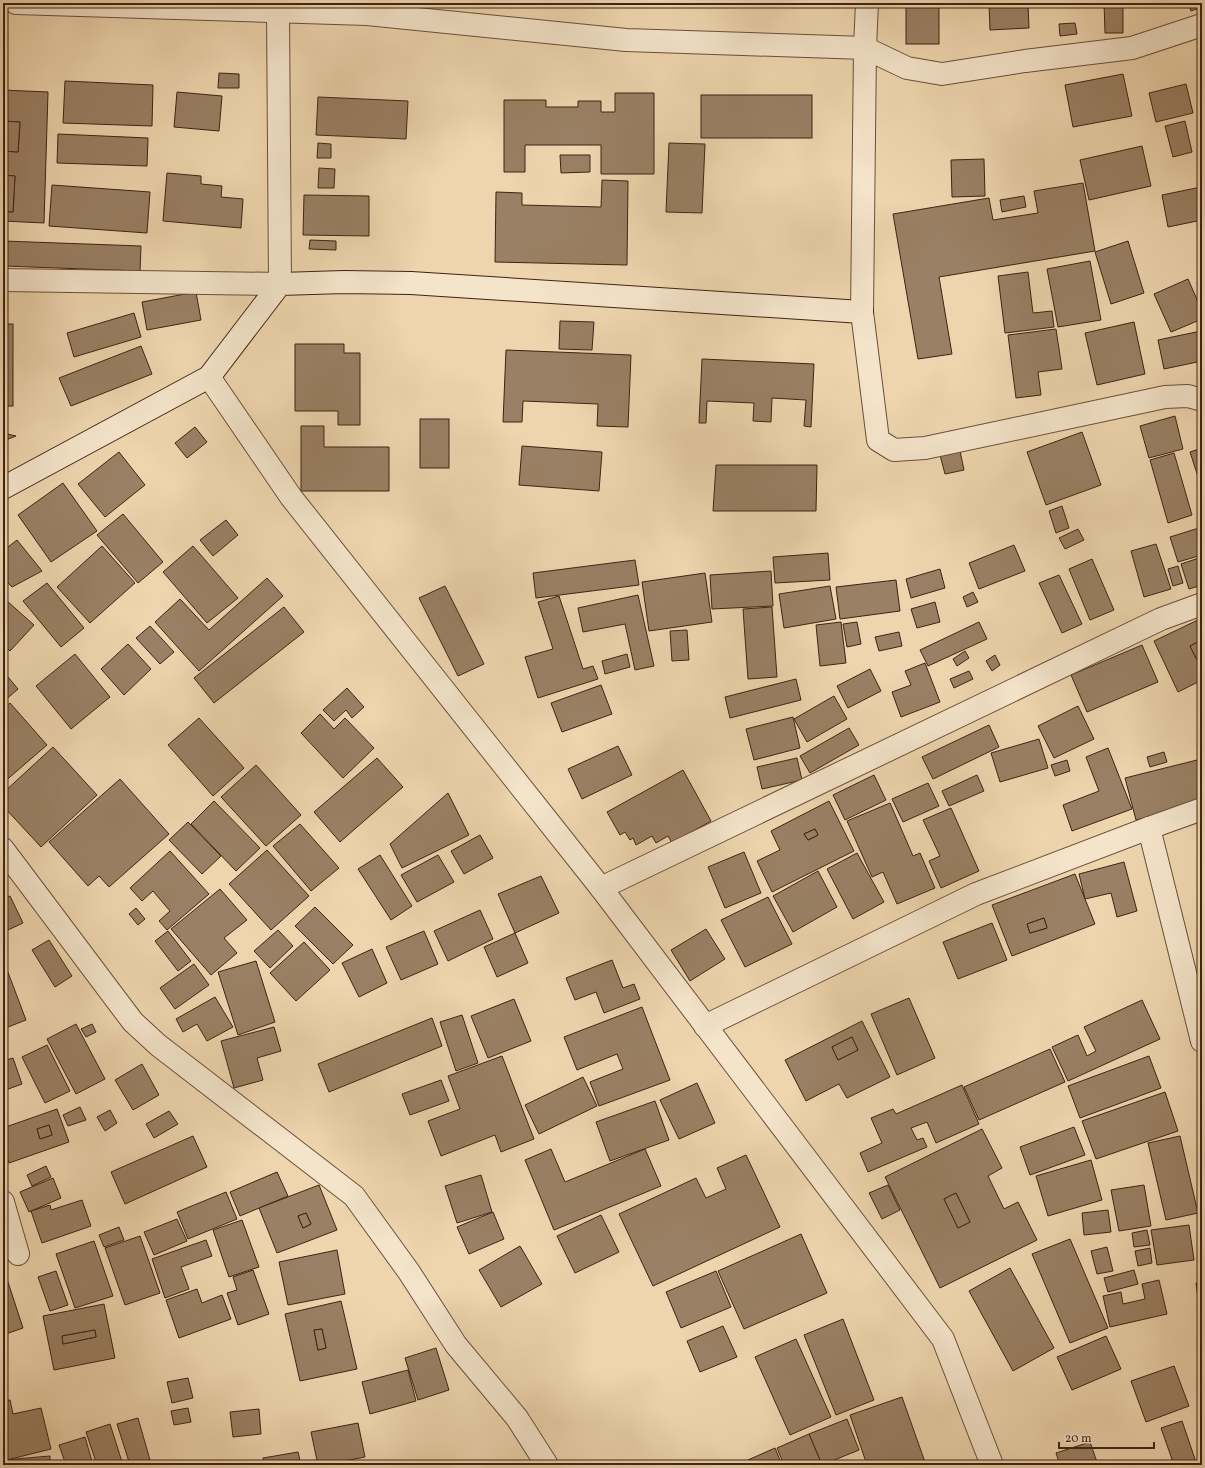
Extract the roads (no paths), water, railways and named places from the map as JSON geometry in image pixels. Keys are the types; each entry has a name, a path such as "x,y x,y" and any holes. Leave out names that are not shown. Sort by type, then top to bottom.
{"street":[{"path":"16,3 367,14 626,40 865,48 907,68 942,74 1025,60 1132,48 1202,25"},
{"path":"867,3 865,48 862,312 878,440 894,450 925,448 1165,397 1188,396 1202,400"},
{"path":"3,488 209,377 280,284 278,11"},
{"path":"3,280 280,284 344,282 411,283 862,312"},
{"path":"209,377 291,497 601,888 943,1339 992,1465"},
{"path":"601,888 1161,619 1202,604"},
{"path":"705,1026 976,894 1148,828 1202,810"},
{"path":"1148,828 1202,1041"},
{"path":"3,849 133,1022 158,1044 354,1196 408,1272 456,1344 517,1418 547,1465"},
{"path":"3,1202 18,1254"}]}
